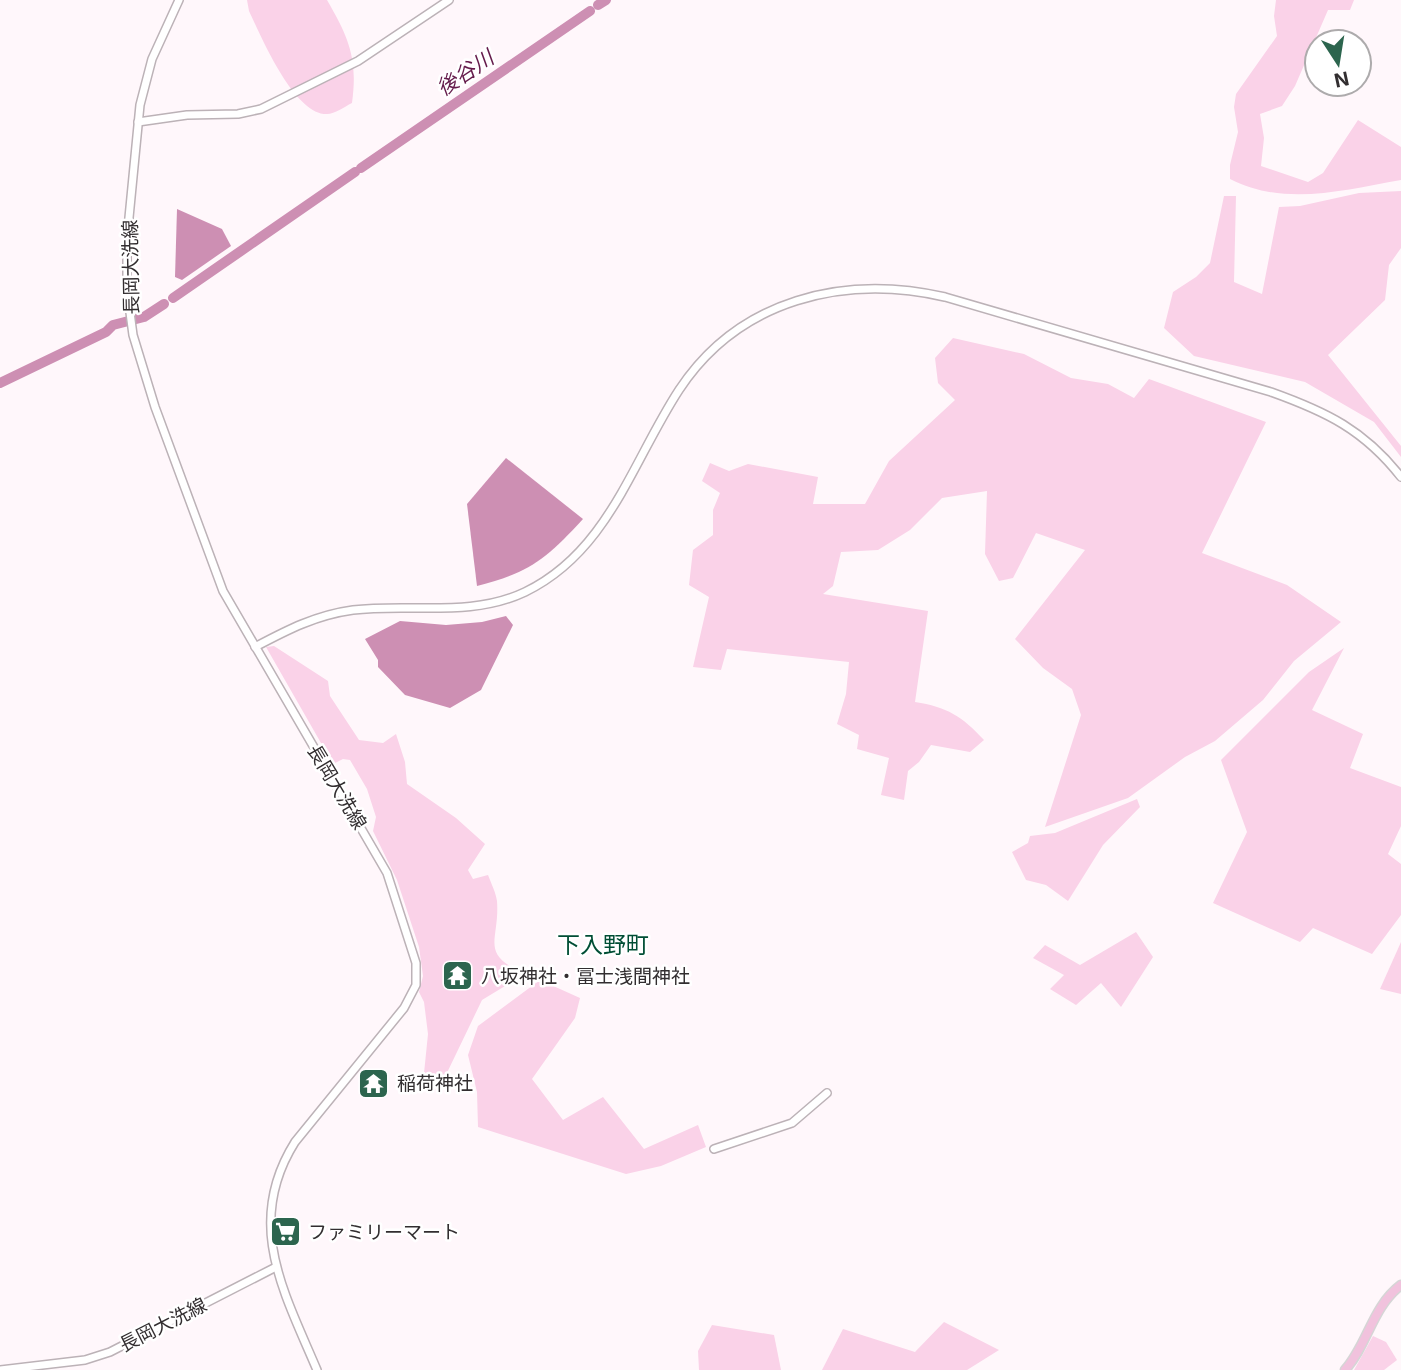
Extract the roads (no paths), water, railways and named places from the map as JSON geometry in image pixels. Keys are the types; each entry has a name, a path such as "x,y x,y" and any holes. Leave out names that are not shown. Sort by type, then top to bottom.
{"main road":[{"path":"1345,1370 1360,1350 1380,1306 1401,1285"}],"street":[{"name":"長岡大洗線","path":"0,1370 85,1360 110,1352 276,1267 270,1241 271,1213 285,1159 301,1135 401,1013 415,990 417,975 410,941 387,873 223,591 155,407 133,330 127,238 138,122 152,59 179,0"},
{"path":"138,122 187,115 239,114 261,108 358,61 449,0"},
{"path":"255,647 294,626 324,616 357,610 446,610 486,604 526,591 546,579 578,555 600,529 680,389 717,346 781,307 845,288 885,287 945,297 1271,392 1321,412 1358,432 1384,456 1401,477"},
{"path":"714,1149 792,1124 827,1093"},
{"path":"276,1267 317,1370"}],"waterway":[{"name":"後谷川","path":"598,5 606,0"},
{"name":"後谷川","path":"361,168 590,11"},
{"name":"後谷川","path":"173,298 355,172"},
{"name":"後谷川","path":"0,383 106,332 113,325 144,317 164,304"}],"place":[{"name":"八坂神社・冨士浅間神社","path":"458,976"},
{"name":"稲荷神社","path":"374,1083"},
{"name":"ファミリーマート","path":"285,1232"}],"district":[{"name":"下入野町","path":"603,945"}]}
